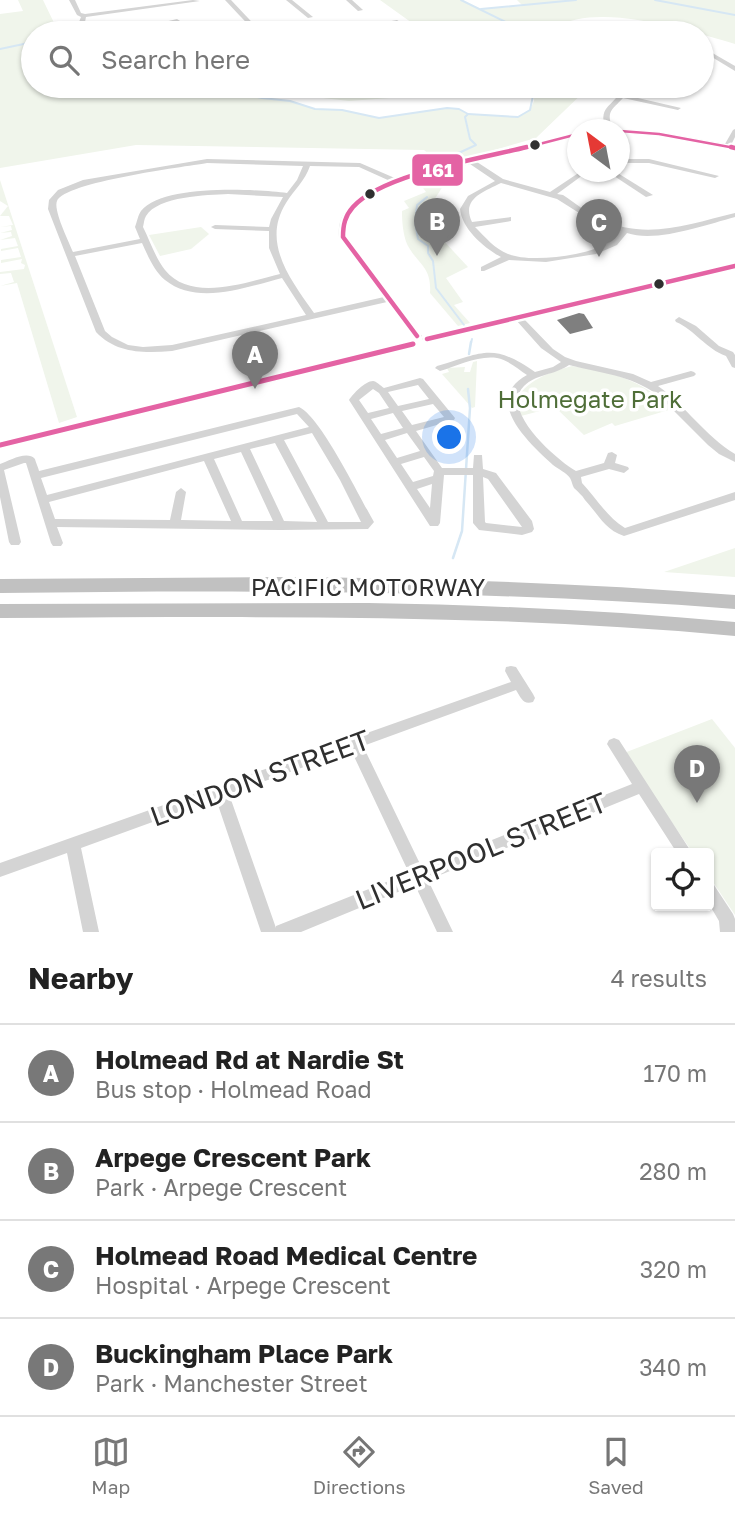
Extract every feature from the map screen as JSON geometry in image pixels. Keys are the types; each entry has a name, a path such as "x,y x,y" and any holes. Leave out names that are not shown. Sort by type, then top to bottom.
{"highway":[{"path":"0,577 86,578 114,585"},
{"name":"PACIFIC MOTORWAY","path":"0,586 447,586 561,589 735,602"},
{"name":"PACIFIC MOTORWAY","path":"0,611 482,612 570,615 735,629"}],"street":[{"path":"72,0 79,14 85,16 197,1"},
{"path":"228,0 248,21"},
{"path":"289,0 310,17"},
{"path":"349,0 361,10"},
{"path":"82,21 85,16"},
{"path":"714,56 735,69"},
{"path":"604,119 605,113 619,98"},
{"path":"630,98 678,108"},
{"path":"630,132 659,134 731,147 735,131"},
{"path":"567,137 396,181 357,201 345,217 342,227 348,247 415,340 425,345 427,339 735,265"},
{"path":"470,161 500,181 567,201 598,221 625,230 655,234 735,215"},
{"path":"630,161 649,161 715,176"},
{"path":"388,299 172,348 149,351 127,349 111,342 101,332 52,209 53,200 72,186 190,163 360,165 396,181"},
{"path":"307,163 303,178 276,213 271,229 274,256 311,316"},
{"path":"500,181 469,200 465,215 470,225 489,245 508,257 551,260 603,248 614,243 625,230"},
{"path":"551,195 570,182"},
{"path":"628,182 649,195"},
{"path":"285,275 228,288 187,287 163,273 139,227 140,216 160,202 218,191 288,195"},
{"path":"470,225 508,219"},
{"path":"215,227 271,229"},
{"path":"70,255 146,240"},
{"path":"484,269 508,257"},
{"path":"722,268 735,279"},
{"path":"519,318 564,363 632,377 650,385 717,448 735,459"},
{"path":"679,320 688,323 717,350 733,355 735,365"},
{"path":"0,445 415,340"},
{"path":"440,368 495,354 509,357 534,376"},
{"path":"564,363 534,376 517,388 512,402 515,416 562,469 575,475 611,460 624,469"},
{"path":"650,385 691,374"},
{"path":"379,438 450,418 420,381 382,391"},
{"path":"373,384 382,391 439,475 434,523 354,400 373,384"},
{"path":"365,417 436,400"},
{"path":"37,475 292,410 304,413 369,522 364,527 51,523"},
{"path":"44,500 314,429"},
{"path":"278,439 325,526"},
{"path":"244,448 282,526"},
{"path":"394,462 426,453"},
{"path":"410,487 439,475 470,473 492,477 528,524 528,529 522,531 483,527 479,523 470,473 478,457"},
{"path":"208,458 238,525"},
{"path":"15,542 0,470 27,459 33,464 37,475 57,543"},
{"path":"575,475 576,484 604,518 624,532 735,496"},
{"path":"175,524 181,492"},
{"path":"511,671 528,698"},
{"name":"LONDON STREET","path":"0,870 519,684"},
{"path":"355,744 445,932"},
{"path":"614,744 682,848"},
{"name":"LIVERPOOL STREET","path":"282,932 642,786"},
{"path":"221,792 270,932"},
{"path":"73,845 91,932"},
{"path":"714,898 727,919 728,932"}],"green space":[{"path":"18,0 43,0 53,21 21,21 21,98 262,98 379,118 447,108 459,109 468,114 518,117 530,110 534,98 578,98 536,138 442,165 424,150 136,145 0,168 0,14 23,11"},
{"path":"380,0 461,0 481,9 523,6 517,0 735,0 735,44 714,38 714,21 644,21 595,17 571,21 409,21"},
{"path":"323,98 390,98 349,101"},
{"path":"447,173 450,175 429,208 428,224 468,267 446,278 463,302 454,305 470,323 458,326 430,293 429,277 407,244 402,219 402,211 409,208 404,201 426,192 418,181"},
{"path":"0,180 77,417 59,423 17,283 0,286 14,282 11,273 0,272 24,269 25,265 21,263 22,259 1,263 1,260 21,257 18,248 1,251 18,246 15,238 0,240 12,236 11,232 0,233 12,230 11,226 0,227 13,225 9,216 0,216 8,206 0,201"},
{"path":"201,227 209,234 191,249 160,256 149,235"},
{"path":"477,361 475,407 472,408 442,374 449,372 447,368 465,367 464,372 470,372 473,362"},
{"name":"Holmegate Park","path":"572,366 601,371 638,384 672,409 615,426 612,423 584,435 555,407 521,416 515,402 525,388 546,374"},
{"path":"735,548 735,577 664,572"},
{"path":"712,719 735,748 735,915 714,884 714,848 690,848 624,753"}],"building":[{"path":"584,314 593,328 570,334 557,320"}],"waterway":[{"path":"461,0 504,21"},
{"path":"481,9 576,0"},
{"path":"655,0 735,15"},
{"path":"0,49 21,45"},
{"path":"262,98 379,118 447,108 459,109 468,114"},
{"path":"468,114 518,117 530,110 532,98"},
{"path":"450,157 476,145 470,139 465,117 468,114"},
{"path":"427,197 417,205 415,222 418,239 428,246 428,253 433,261 436,288 464,325"},
{"path":"471,343 472,339"},
{"path":"469,354 471,342"},
{"path":"453,558 462,531 470,408 468,389"}],"transit line":[{"name":"161","path":"630,132 659,134 735,148"},
{"name":"161","path":"417,336 343,237 346,216 352,208 367,195 396,181 567,137"},
{"name":"161","path":"427,339 735,266"},
{"name":"161","path":"0,445 413,344"}],"place":[{"name":"Arpege Crescent Park","path":"437,256"},
{"name":"Holmead Road Medical Centre","path":"599,257"},
{"name":"Holmead Rd at Nardie St","path":"255,389"},
{"name":"Buckingham Place Park","path":"697,803"}]}
